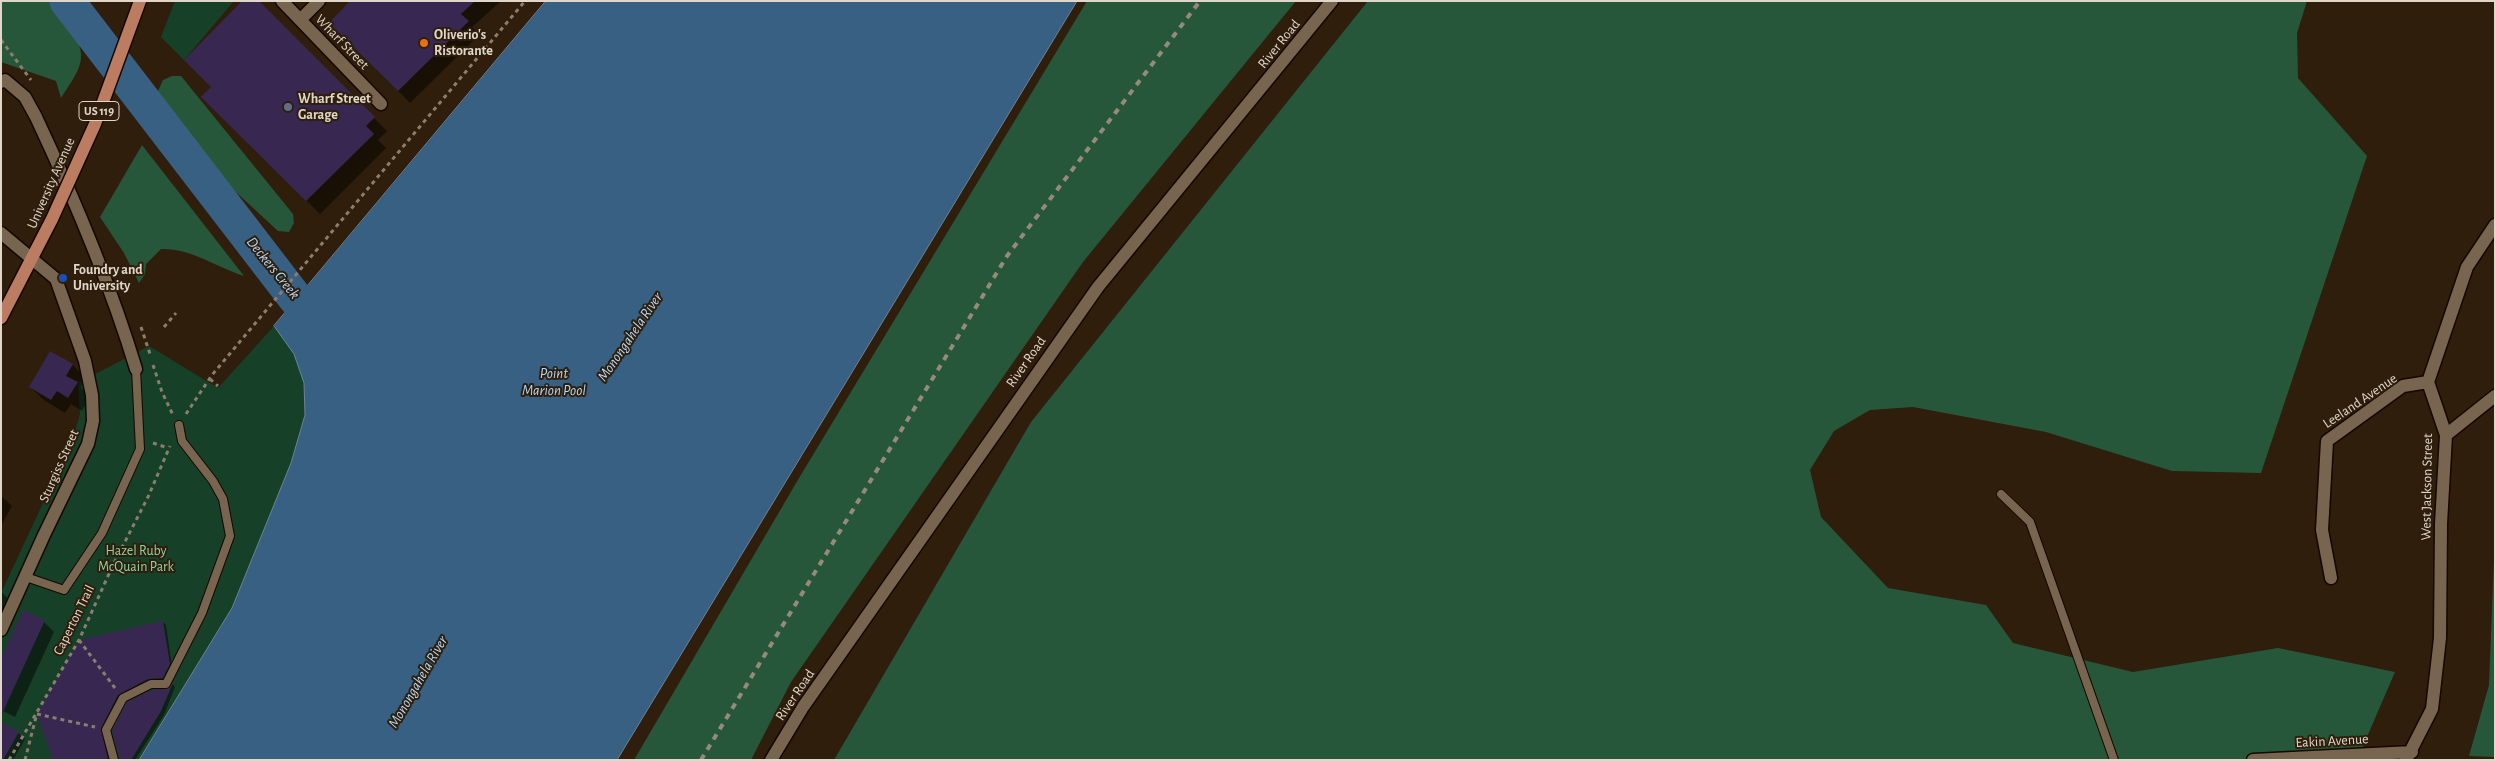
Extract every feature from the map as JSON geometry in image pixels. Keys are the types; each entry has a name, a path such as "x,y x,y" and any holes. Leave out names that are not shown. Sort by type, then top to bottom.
{"main road":[{"name":"University Avenue","path":"1,318 52,219 95,124 140,1"}],"street":[{"name":"Wharf Street","path":"282,1 381,104"},
{"path":"300,20 319,1"},
{"name":"River Road","path":"771,760 803,707 1098,287 1332,1"},
{"path":"1,82 5,80 25,97 40,124 96,256 125,331 136,369"},
{"path":"2428,382 2467,268 2495,225"},
{"name":"Sturgiss Street","path":"1,232 56,279 85,361 92,395 93,421 88,444 44,534 1,630"},
{"name":"West Jackson Street","path":"2409,756 2432,709 2440,638 2441,524 2446,435 2428,382"},
{"name":"Leeland Avenue","path":"2332,578 2322,530 2327,442 2403,386 2428,382"},
{"path":"2446,435 2495,396"},
{"name":"Eakin Avenue","path":"2253,760 2409,756"}],"lane":[{"path":"26,577 64,590 102,533 140,449 136,369"},
{"path":"114,760 106,730 123,698 151,684 166,684 202,613 230,536 223,499 213,481 182,441 179,425"},
{"path":"2001,494 2030,522 2114,760"}],"path":[{"name":"Caperton Trail","path":"37,714 79,640 113,565 148,498 179,425 210,379 525,1"},
{"path":"164,327 176,313"},
{"path":"141,326 162,392 179,425"},
{"path":"210,379 218,386"},
{"path":"79,640 123,698"},
{"path":"37,714 106,730"},
{"path":"8,760 37,714"},
{"path":"25,760 37,714"}],"green space":[{"path":"1,1 49,1 73,31 80,49 81,58 75,75 61,98 56,81 1,62"},
{"path":"175,1 234,1 184,60 161,37"},
{"path":"1087,1 1296,1 1083,262 791,682 751,760 634,760 799,478"},
{"path":"1368,1 2307,1 2297,33 2298,78 2367,156 2261,473 2172,471 2046,432 1913,407 1870,410 1834,431 1810,470 1821,517 1888,588 1986,605 2013,643 2133,672 2278,648 2395,672 2357,760 834,760 1031,422"},
{"path":"172,76 181,76 293,214 294,223 289,232 278,231 212,170 170,119 158,101 158,91 163,80"},
{"path":"142,145 244,276 193,255 161,249 146,264 145,274 139,283 124,253 100,217"},
{"name":"Hazel Ruby McQuain Park","path":"274,326 294,353 304,383 305,415 291,463 232,608 139,760 1,760 1,593 73,439 80,414 78,383 149,346 218,388"},
{"path":"2495,533 2495,755 2494,757 2469,756 2489,685"}],"water":[{"name":"Point Marion Pool","path":"546,1 1077,1 617,760 139,760 232,608 291,463 305,415 304,383 294,354 274,326"}],"building":[{"name":"Wharf Street Garage","path":"242,1 259,1 375,117 366,126 374,134 306,201 201,97 211,87 184,60"},
{"path":"350,1 475,1 461,14 469,21 398,91 329,23"},
{"path":"50,351 73,364 66,376 78,382 68,398 57,391 51,400 29,387"},
{"path":"23,610 45,620 1,716 1,658"},
{"path":"163,621 170,664 163,678 148,679 118,695 101,728 108,760 53,760 37,714 79,640"},
{"path":"173,683 161,711 131,760 120,760 112,731 127,702 152,690 168,689"},
{"path":"1,722 19,732 3,760 1,760"}],"waterway":[{"name":"Deckers Creek","path":"67,1 296,299 336,327"}],"railway":[{"path":"701,760 1007,256 1200,1"}],"place":[{"name":"Oliverio's Ristorante","path":"424,43"},
{"name":"Wharf Street Garage","path":"288,107"},
{"name":"Foundry and University","path":"63,278"}],"water label":[{"name":"Monongahela River","path":"630,337"},
{"name":"Monongahela River","path":"418,682"}]}
